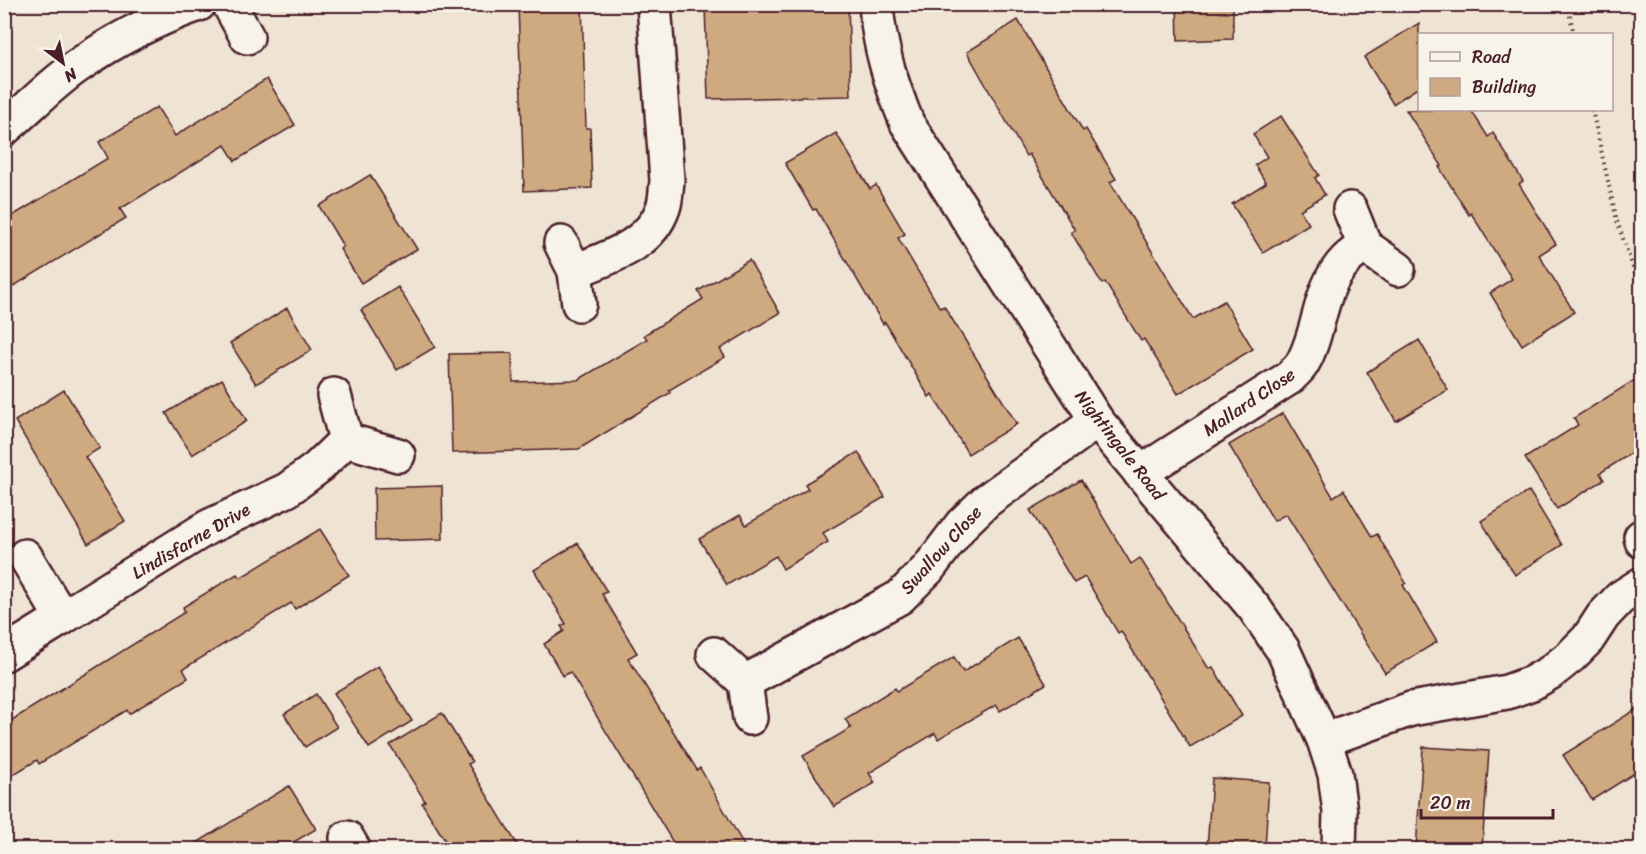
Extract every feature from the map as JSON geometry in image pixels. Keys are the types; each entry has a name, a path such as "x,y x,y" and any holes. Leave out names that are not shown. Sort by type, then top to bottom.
{"street":[{"path":"4,129 77,66 114,43 173,13 199,4"},
{"path":"229,4 247,37"},
{"path":"579,304 568,257 617,254 637,243 653,228 664,207 667,180 654,4"},
{"name":"Nightingale Road","path":"876,4 877,25 888,76 907,123 1096,421 1255,609 1283,650 1324,740 1335,774 1340,812 1339,849"},
{"path":"1350,209 1365,246 1398,269"},
{"name":"Mallard Close","path":"1140,473 1289,378 1301,366 1309,349 1332,279 1345,260 1365,246"},
{"path":"334,395 346,440 398,455"},
{"name":"Swallow Close","path":"745,682 900,597 928,569 962,524 986,501 1096,421"},
{"name":"Lindisfarne Drive","path":"4,654 208,527 287,490 316,468 346,440"},
{"path":"25,556 62,618"},
{"path":"1324,740 1411,710 1507,692 1532,683 1571,656 1588,639 1603,615 1620,598 1641,584"},
{"path":"714,654 745,682 750,718"}],"path":[{"path":"1567,4 1574,33"},
{"path":"1592,111 1617,221 1641,294"}],"building":[{"path":"518,4 582,4 586,128 590,128 592,188 524,191"},
{"path":"848,4 851,96 708,99 705,5"},
{"path":"1177,4 1233,4 1233,39 1178,41"},
{"path":"1018,20 1083,131 1086,129 1116,179 1110,182 1193,319 1224,301 1253,349 1178,394 1144,339 1141,341 1105,282 1102,284 1071,232 1075,230 1029,154 1026,156 967,52"},
{"path":"1419,23 1418,88 1393,104 1364,57"},
{"path":"267,79 295,125 235,161 225,145 120,209 126,218 4,292 4,221 108,158 99,142 157,107 175,136"},
{"path":"1406,110 1472,111 1488,137 1493,133 1523,181 1519,184 1556,244 1539,255 1574,312 1522,345 1490,293 1512,279 1439,167 1442,166"},
{"path":"1281,116 1319,175 1315,178 1325,195 1300,210 1309,224 1263,253 1232,204 1266,183 1255,165 1267,157 1253,134"},
{"path":"836,133 870,189 876,185 905,234 898,238 940,308 944,306 1017,424 968,454 932,394 929,397 885,322 883,324 816,209 813,210 785,163"},
{"path":"370,175 417,249 361,283 340,249 343,246 319,206"},
{"path":"749,260 780,313 720,349 725,357 669,390 670,393 579,449 452,453 449,354 512,353 513,382 578,380 647,339 644,335 703,299 698,291"},
{"path":"398,287 435,347 397,370 361,310"},
{"path":"287,308 312,350 256,384 230,343"},
{"path":"1419,340 1448,390 1396,421 1367,372"},
{"path":"1641,376 1641,447 1600,473 1604,480 1557,509 1525,458 1578,425 1574,418"},
{"path":"222,379 247,421 192,455 166,413"},
{"path":"64,390 100,448 85,457 125,521 88,544 15,421"},
{"path":"1283,413 1333,497 1344,490 1372,537 1377,534 1406,583 1403,585 1437,642 1385,673 1286,514 1274,521 1229,445"},
{"path":"858,452 885,497 823,533 828,542 783,569 776,556 727,585 699,539 740,515 746,525 808,489 805,484"},
{"path":"1081,480 1131,564 1140,558 1209,669 1213,667 1242,716 1190,747 1121,631 1118,633 1085,577 1074,583 1030,510"},
{"path":"442,486 443,539 375,541 374,488"},
{"path":"1529,491 1562,545 1515,575 1481,521"},
{"path":"320,529 349,575 295,609 291,603 183,669 188,678 129,714 127,710 39,764 37,760 4,780 4,725 185,612 183,607 237,574 240,578"},
{"path":"578,543 607,592 602,594 637,653 628,658 697,770 700,768 746,849 677,849 570,672 563,676 544,644 564,631 561,626 566,624 534,570"},
{"path":"1018,638 1046,684 1000,711 996,705 938,739 935,733 869,773 875,783 834,807 803,756 851,728 845,719 895,688 897,691 954,657 963,672"},
{"path":"378,666 412,721 369,748 334,693"},
{"path":"316,694 337,727 305,747 284,714"},
{"path":"1641,706 1641,769 1592,800 1563,755"},
{"path":"442,713 472,762 468,764 520,849 450,849 422,803 425,801 390,745"},
{"path":"1423,747 1489,751 1482,849 1416,849"},
{"path":"1212,778 1269,782 1265,849 1207,849"},
{"path":"289,786 316,829 282,849 187,849"}]}
